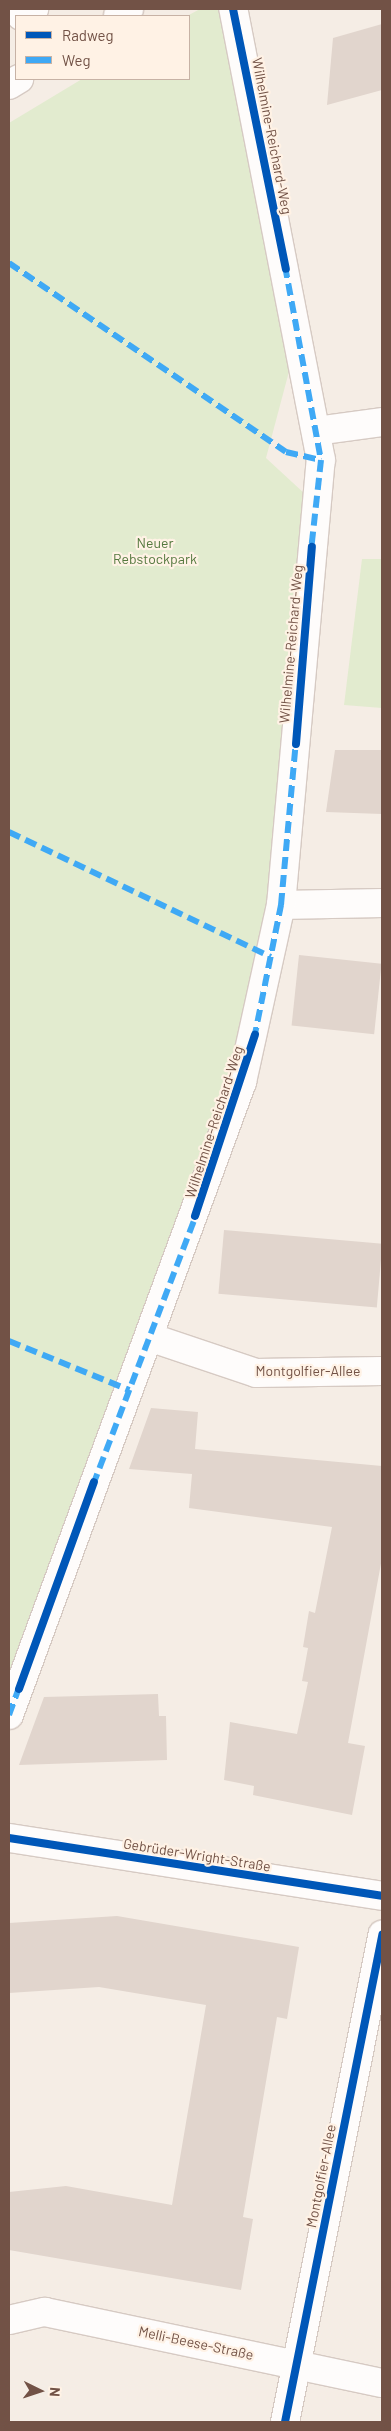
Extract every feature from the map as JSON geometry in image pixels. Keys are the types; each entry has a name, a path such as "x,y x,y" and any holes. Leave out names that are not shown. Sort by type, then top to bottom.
{"street":[{"path":"23,15 34,9"},
{"name":"Wilhelmine-Reichard-Weg","path":"9,1715 94,1482 195,1216 255,1035 281,905 321,460 286,269 233,9"},
{"path":"316,431 382,422"},
{"path":"281,905 382,903"},
{"name":"Montgolfier-Allee","path":"149,1337 256,1373 382,1372"},
{"name":"Gebrüder-Wright-Straße","path":"9,1838 382,1896"},
{"name":"Montgolfier-Allee","path":"285,2422 382,1935"},
{"name":"Melli-Beese-Straße","path":"9,2320 45,2312 382,2384"}],"green space":[{"name":"Neuer Rebstockpark","path":"200,9 220,9 291,364 266,458 305,494 272,873 236,1063 9,1673 9,123 80,80 190,80 189,15"},
{"path":"362,559 382,559 382,708 344,705"}],"building":[{"path":"382,24 382,90 327,105 333,38"},
{"path":"335,750 382,750 382,814 326,812"},
{"path":"299,955 382,964 374,1034 292,1026"},
{"path":"224,1230 382,1244 377,1308 218,1294"},
{"path":"151,1408 198,1412 195,1449 382,1466 382,1558 348,1743 365,1746 352,1815 253,1795 254,1786 224,1780 230,1722 297,1734 308,1682 302,1681 308,1648 303,1647 309,1611 315,1613 332,1527 189,1508 192,1474 129,1469"},
{"path":"158,1694 159,1716 166,1716 167,1760 19,1765 44,1697"},
{"path":"117,1916 299,1947 287,2019 277,2017 243,2217 253,2219 241,2290 9,2250 9,2192 66,2186 172,2205 206,2005 99,1987 9,1993 9,1923"}],"marked path":[{"path":"9,263 286,452 321,460"},
{"path":"285,266 321,460 311,550"},
{"path":"254,1039 281,905 296,739"},
{"path":"9,832 271,957"},
{"path":"93,1485 197,1212"},
{"path":"9,1341 129,1390"},
{"path":"9,1715 20,1685"}],"cycle path":[{"path":"233,9 286,269"},
{"path":"296,744 312,547"},
{"path":"195,1216 255,1035"},
{"path":"19,1689 94,1482"},
{"path":"9,1838 382,1896"},
{"path":"285,2422 382,1935"}]}
